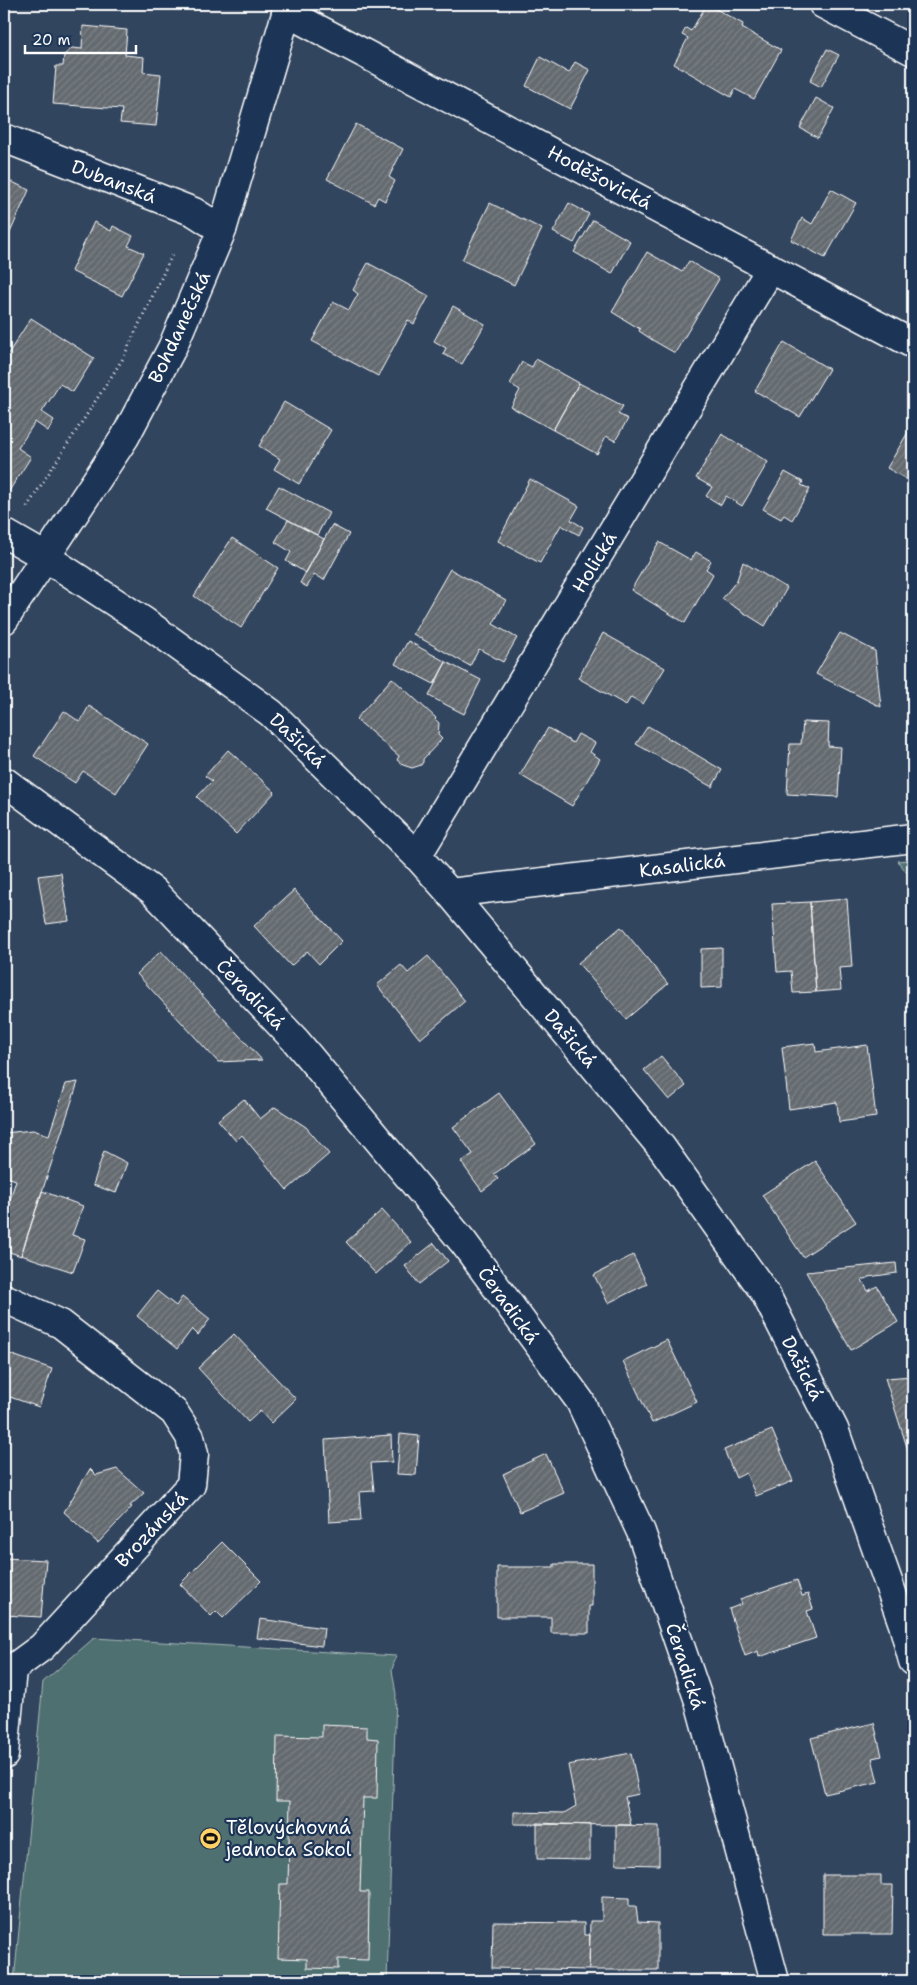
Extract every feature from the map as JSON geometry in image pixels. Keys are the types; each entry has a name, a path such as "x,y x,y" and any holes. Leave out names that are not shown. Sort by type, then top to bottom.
{"street":[{"path":"823,4 913,51"},
{"name":"Bohdanečská","path":"4,620 44,556 125,437 172,348 222,230 288,8"},
{"name":"Hoděšovická","path":"288,8 913,344"},
{"name":"Dubanská","path":"4,138 194,212 222,230"},
{"name":"Holická","path":"417,856 771,268"},
{"name":"Dašická","path":"6,534 44,556 145,622 271,713 417,856 450,892 662,1148 765,1293 834,1429 903,1624 913,1661"},
{"name":"Čeradická","path":"4,781 153,891 296,1041 464,1244 580,1401 641,1532 696,1692 775,1981"},
{"name":"Kasalická","path":"450,892 913,838"},
{"name":"Brozánská","path":"4,1298 61,1324 174,1412 190,1437 194,1454 191,1485 42,1646 8,1669 4,1756"}],"path":[{"path":"6,534 122,360 194,212"}],"green space":[{"path":"913,859 913,881 898,861"},
{"name":"Tělovýchovná jednota Sokol","path":"94,1638 396,1656 392,1670 396,1694 387,1981 14,1981 43,1682"}],"building":[{"path":"707,4 743,24 742,28 781,50 754,99 735,89 731,97 674,64 688,38 682,35 686,28 691,31"},
{"path":"83,26 127,30 125,55 144,57 143,72 161,74 156,126 120,123 122,109 53,104 56,66 63,66 64,55 72,48 82,49"},
{"path":"827,49 839,55 821,87 810,81"},
{"path":"540,57 569,73 575,62 590,70 570,109 526,86"},
{"path":"816,98 834,108 818,138 800,128"},
{"path":"356,124 403,149 389,177 395,181 385,201 378,197 374,204 327,179"},
{"path":"4,178 29,190 5,244 4,244"},
{"path":"831,189 856,203 825,258 791,240 802,218 812,224"},
{"path":"490,203 542,229 514,285 462,260"},
{"path":"569,203 589,214 574,243 553,232"},
{"path":"593,220 630,241 612,274 574,252"},
{"path":"94,222 111,231 113,226 133,236 128,246 144,253 122,296 71,271"},
{"path":"647,252 682,272 689,261 719,279 675,353 612,312"},
{"path":"368,263 429,296 414,324 408,320 378,376 312,341 333,302 349,310 358,294 353,290"},
{"path":"453,306 485,324 462,364 443,354 446,348 434,341"},
{"path":"31,318 94,358 73,392 60,384 42,412 54,420 48,431 35,422 18,448 31,457 9,491 4,488 4,360"},
{"path":"784,342 829,369 800,417 755,391"},
{"path":"536,359 579,383 553,430 511,407 520,390 510,384 522,362 532,367"},
{"path":"579,383 623,406 618,414 628,419 615,441 606,436 597,454 553,430"},
{"path":"284,402 331,430 299,484 274,469 280,459 259,446"},
{"path":"911,427 913,428 913,471 908,480 887,468"},
{"path":"722,434 768,462 742,506 726,496 721,505 706,496 712,487 696,478"},
{"path":"785,472 803,482 801,485 810,489 792,520 784,515 781,519 763,509"},
{"path":"530,479 579,506 571,520 583,527 579,535 561,525 540,563 498,541"},
{"path":"279,486 329,513 317,535 266,508"},
{"path":"288,520 324,539 306,573 286,561 291,552 275,542"},
{"path":"332,525 349,534 324,580 314,575 307,587 300,583"},
{"path":"232,538 278,568 241,628 194,596"},
{"path":"659,542 691,560 696,552 711,561 706,569 713,574 685,623 631,590"},
{"path":"743,562 787,588 765,626 722,599 737,580"},
{"path":"450,569 506,600 493,624 517,638 503,662 479,649 470,666 413,634"},
{"path":"603,633 665,668 643,704 631,697 626,705 578,678"},
{"path":"840,633 875,651 881,707 816,674"},
{"path":"408,641 446,662 434,684 395,664"},
{"path":"446,662 481,680 464,714 429,696"},
{"path":"392,678 436,718 439,723 438,735 442,739 423,759 421,765 412,768 403,765 397,760 399,756 356,719"},
{"path":"89,706 148,744 116,793 83,771 75,783 34,756 64,711 80,722"},
{"path":"803,722 829,723 828,746 841,747 838,797 787,794 790,744 801,744"},
{"path":"648,726 722,770 712,787 636,744"},
{"path":"548,728 573,743 578,734 595,743 590,752 600,759 572,806 520,775"},
{"path":"228,750 275,792 236,834 197,797 212,781 205,776"},
{"path":"61,873 69,921 46,924 38,876"},
{"path":"294,890 342,941 319,964 307,951 291,966 254,926"},
{"path":"847,899 852,967 839,968 841,990 816,992 810,902"},
{"path":"810,902 816,992 793,993 791,971 777,972 772,904"},
{"path":"621,927 668,984 626,1019 578,963"},
{"path":"722,948 722,987 701,988 701,949"},
{"path":"161,951 262,1060 218,1062 137,974"},
{"path":"428,956 465,1001 420,1039 377,985 401,965 408,973"},
{"path":"815,1043 816,1052 867,1045 876,1117 839,1122 837,1102 789,1109 782,1047"},
{"path":"661,1056 686,1086 669,1100 644,1070"},
{"path":"78,1082 21,1256 4,1250 4,1201 9,1203 16,1180 4,1176 4,1133 33,1130 49,1135 66,1084"},
{"path":"499,1093 536,1144 494,1174 498,1179 482,1191 461,1162 473,1154 453,1127"},
{"path":"244,1099 260,1119 275,1107 306,1127 329,1154 287,1190 242,1135 236,1141 218,1120"},
{"path":"104,1151 127,1163 116,1193 93,1185"},
{"path":"815,1161 856,1222 803,1257 762,1195"},
{"path":"42,1191 83,1206 72,1235 85,1239 73,1272 21,1255"},
{"path":"382,1210 411,1242 376,1274 346,1242"},
{"path":"434,1243 448,1261 419,1284 405,1266"},
{"path":"633,1255 647,1284 608,1303 594,1275"},
{"path":"896,1263 897,1273 868,1277 862,1280 868,1291 877,1286 898,1322 851,1350 806,1272"},
{"path":"157,1291 176,1306 182,1297 210,1319 198,1335 192,1329 177,1349 137,1316"},
{"path":"234,1334 296,1399 271,1423 260,1411 248,1422 198,1368"},
{"path":"667,1340 697,1402 652,1423 623,1361"},
{"path":"4,1352 52,1369 39,1407 10,1397 7,1405 4,1404"},
{"path":"913,1376 913,1466 885,1378"},
{"path":"772,1430 793,1481 756,1496 746,1473 736,1478 724,1450"},
{"path":"400,1434 419,1436 416,1475 397,1474"},
{"path":"391,1435 392,1462 371,1463 374,1491 359,1492 361,1520 329,1522 325,1440"},
{"path":"546,1454 564,1493 520,1512 503,1474"},
{"path":"90,1469 96,1475 117,1469 144,1493 130,1506 132,1507 98,1543 64,1512"},
{"path":"222,1542 261,1581 223,1618 216,1611 211,1616 180,1584"},
{"path":"4,1558 46,1560 41,1617 4,1615"},
{"path":"554,1564 592,1564 592,1606 589,1606 589,1633 551,1633 551,1617 497,1617 497,1567 554,1567"},
{"path":"797,1580 802,1596 808,1594 813,1609 807,1611 816,1638 759,1657 758,1651 745,1656 729,1609 742,1604 740,1599"},
{"path":"260,1619 324,1628 322,1646 257,1638"},
{"path":"874,1723 882,1756 872,1758 878,1782 825,1794 811,1738"},
{"path":"322,1725 367,1727 367,1738 378,1739 377,1798 363,1798 360,1892 369,1892 368,1960 338,1959 338,1969 307,1968 307,1959 278,1958 280,1884 288,1884 290,1801 276,1801 277,1736 322,1737"},
{"path":"631,1753 639,1794 625,1797 631,1825 514,1824 514,1812 564,1813 576,1806 568,1765"},
{"path":"537,1823 590,1825 590,1860 537,1859"},
{"path":"616,1825 659,1826 659,1865 616,1864"},
{"path":"823,1875 881,1875 881,1885 893,1885 892,1934 823,1934"},
{"path":"602,1897 629,1898 629,1906 636,1906 638,1922 658,1923 658,1970 589,1970 590,1921 602,1921"},
{"path":"493,1922 584,1923 584,1935 590,1935 589,1970 492,1968"}],"place":[{"name":"Tělovýchovná jednota Sokol","path":"210,1838"}]}
